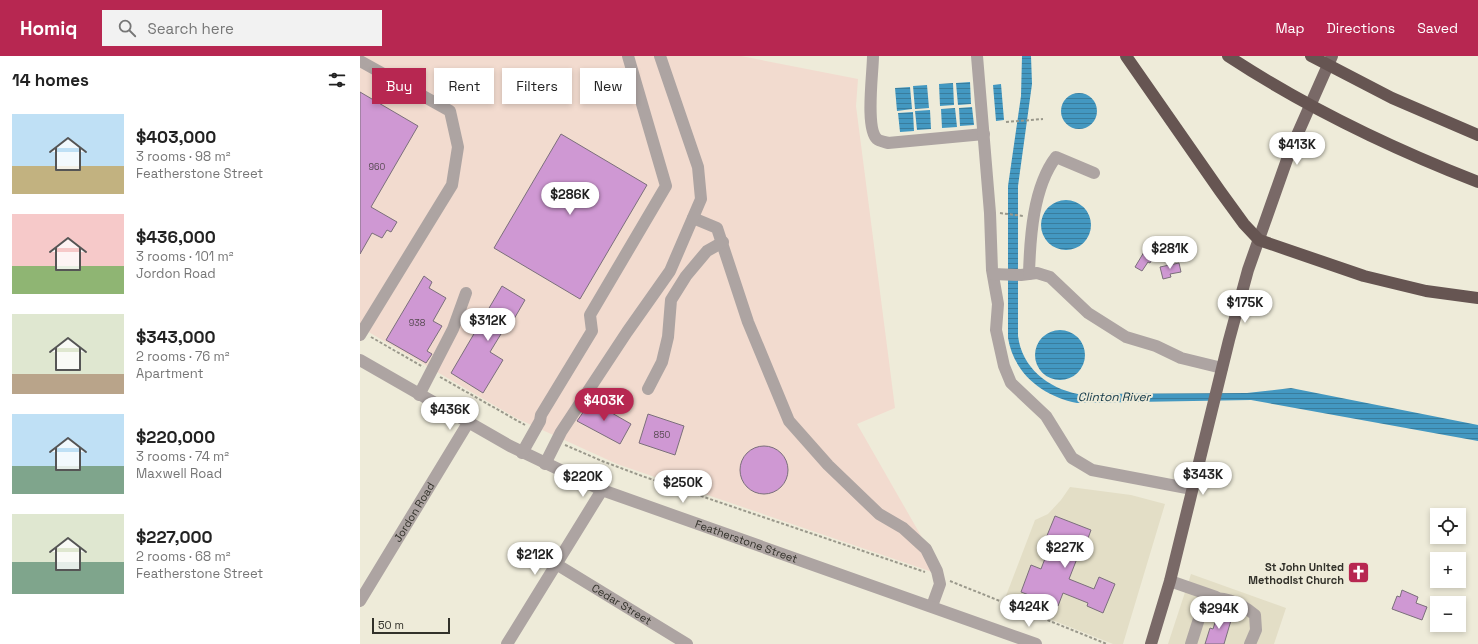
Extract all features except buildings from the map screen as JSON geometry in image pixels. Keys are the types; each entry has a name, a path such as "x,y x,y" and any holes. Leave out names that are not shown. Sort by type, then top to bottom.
{"highway":[{"path":"1126,56 1224,197 1259,240 1364,276 1426,291 1478,298"},
{"path":"1228,56 1278,88 1345,124 1390,146 1478,182"},
{"path":"1311,56 1422,112 1478,135"},
{"path":"1460,128 1478,127"}],"main road":[{"path":"1151,644 1170,581 1238,305 1290,151 1332,56"}],"street":[{"path":"522,453 540,421 541,414 592,331 590,315 666,186 628,56"},
{"path":"545,464 561,432 627,332 670,271 700,199 698,167 660,56"},
{"path":"873,56 871,120 873,132 877,139 888,143 984,134"},
{"path":"977,56 997,274 998,304 996,330 1004,366 1011,383 1046,416 1072,458 1092,470 1192,488"},
{"path":"360,60 450,111 458,147 452,185 363,335"},
{"path":"1025,275 1041,185 1048,167 1056,157 1094,173"},
{"path":"693,218 717,228 723,242 748,322 789,421 828,465 874,508 903,528 926,549 940,584 932,606"},
{"path":"648,389 662,362 668,337 671,300 686,276 707,251 723,242"},
{"path":"997,274 1025,275 1037,273 1050,277 1088,313 1126,337 1156,346 1181,358 1222,370"},
{"path":"419,395 453,329 466,293"},
{"name":"Featherstone Street","path":"360,360 468,424 522,453 602,490 932,606 1010,639 1036,644"},
{"name":"Jordon Road","path":"360,601 468,424"},
{"path":"508,644 602,490"},
{"name":"Cedar Street","path":"556,564 673,640 687,644"},
{"path":"1170,581 1237,604 1255,615 1256,630 1250,644"},
{"path":"1190,644 1204,603 1209,599 1216,597"}],"path":[{"path":"1006,122 1043,120"},
{"path":"996,213 1020,215"},
{"path":"363,335 427,369"},
{"path":"437,376 530,428"},
{"path":"563,444 636,474 938,576 1107,644"}],"shaded area":[{"path":"360,56 741,56 858,79 856,106 895,408 857,424 944,576 617,464 516,418 360,327"},
{"path":"1070,487 1131,495 1165,504 1123,644 1113,644 1004,601 1035,520 1048,514 1061,500"},
{"path":"1191,574 1286,608 1274,644 1168,644"}],"water":[{"name":"Clinton River","path":"1022,56 1031,56 1032,84 1018,186 1018,336 1020,347 1025,358 1038,375 1057,387 1078,394 1247,393 1291,388 1478,425 1478,441 1251,400 1077,403 1053,395 1032,381 1024,373 1017,362 1011,351 1008,338 1008,186 1021,96"},
{"path":"970,82 971,104 958,105 956,83"},
{"path":"953,83 954,105 940,106 939,84"},
{"path":"1001,84 1004,120 996,121 993,85"},
{"path":"927,85 929,108 915,109 913,86"},
{"path":"910,87 912,109 897,111 895,88"},
{"path":"1083,93 1092,98 1096,104 1096,118 1092,124 1083,129 1075,129 1066,124 1062,118 1061,107 1066,98 1072,94"},
{"path":"972,107 974,125 960,126 959,108"},
{"path":"955,108 957,127 942,128 941,109"},
{"path":"930,110 931,129 917,130 915,111"},
{"path":"913,112 914,131 900,132 898,113"},
{"path":"1066,200 1076,202 1084,207 1089,215 1091,225 1089,235 1084,243 1076,248 1066,250 1056,248 1048,243 1043,235 1041,225 1043,215 1048,207 1056,202"},
{"path":"1055,330 1065,330 1078,337 1085,350 1085,360 1078,373 1065,380 1055,380 1046,376 1039,369 1035,360 1035,350 1039,341 1046,334"}],"place":[{"name":"St John United Methodist Church","path":"1359,573"}]}
